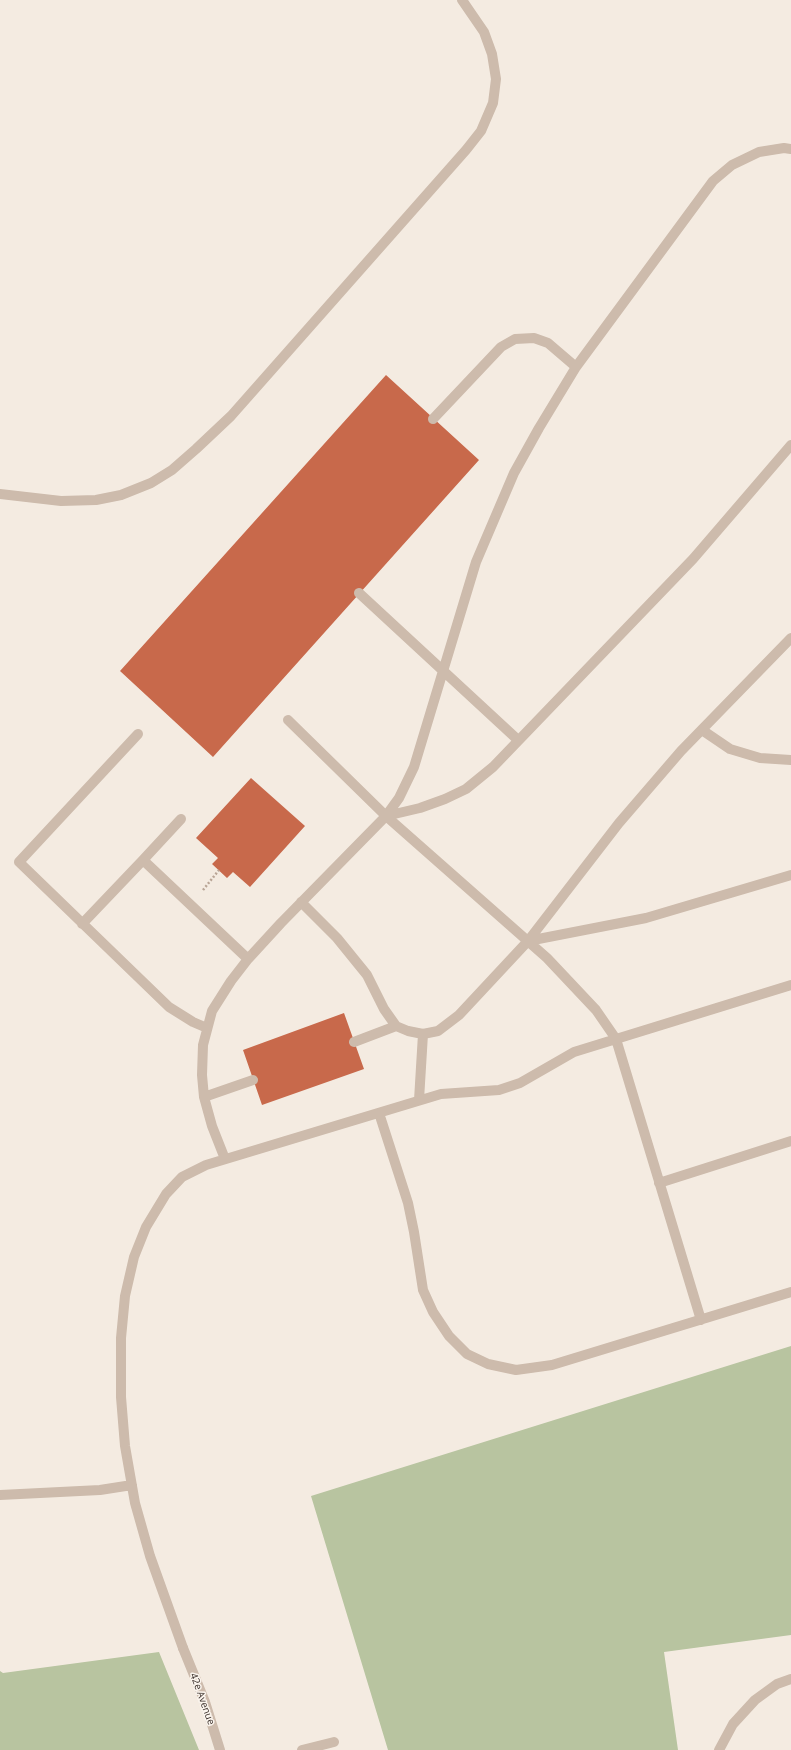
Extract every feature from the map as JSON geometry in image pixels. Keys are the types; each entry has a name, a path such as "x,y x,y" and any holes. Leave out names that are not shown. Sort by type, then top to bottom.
{"street":[{"path":"0,494 61,501 96,500 121,495 150,483 172,470 231,416 466,150 481,131 493,103 496,79 492,54 484,32 462,0"},
{"path":"225,1159 212,1126 204,1097 202,1068 203,1045 212,1011 230,981 248,959 301,902 386,816 399,798 414,767 476,562 514,473 576,367 713,181 732,165 759,152 784,148 791,149"},
{"path":"433,419 501,347 515,339 534,338 548,343 576,367"},
{"path":"386,816 420,808 445,799 466,789 492,766 693,559 791,445"},
{"path":"359,593 518,740"},
{"path":"301,902 337,938 363,969 384,1009 396,1026 408,1031 423,1034 438,1031 459,1015 528,941 619,823 681,751 791,638"},
{"path":"288,720 386,816 547,958 596,1010 616,1039 701,1320"},
{"path":"702,730 730,749 760,758 791,760"},
{"path":"138,734 19,862 169,1007 193,1022 207,1028"},
{"path":"82,924 181,819"},
{"path":"143,860 248,959"},
{"path":"528,941 646,918 791,875"},
{"name":"42e Avenue","path":"220,1750 205,1702 183,1648 150,1556 135,1503 124,1439 121,1397 121,1338 125,1296 134,1257 146,1227 166,1194 182,1177 206,1165 441,1094 499,1090 520,1083 574,1052 791,985"},
{"path":"354,1042 396,1026"},
{"path":"419,1100 423,1034"},
{"path":"204,1097 253,1080"},
{"path":"379,1113 408,1203 423,1290 433,1312 449,1336 467,1354 488,1364 516,1370 545,1366 791,1292"},
{"path":"659,1182 791,1141"},
{"path":"0,1495 100,1490 132,1485"},
{"path":"719,1750 733,1724 755,1700 777,1684 791,1679"},
{"path":"302,1750 334,1742"}],"green space":[{"path":"791,1346 791,1635 664,1652 678,1750 388,1750 311,1496"},
{"path":"159,1652 199,1750 0,1750 0,1671 3,1673"}],"building":[{"path":"386,375 479,460 213,757 120,671"},
{"path":"251,778 305,826 250,887 233,872 227,878 212,864 218,858 196,838"},
{"path":"344,1013 364,1069 262,1105 243,1050"}]}
